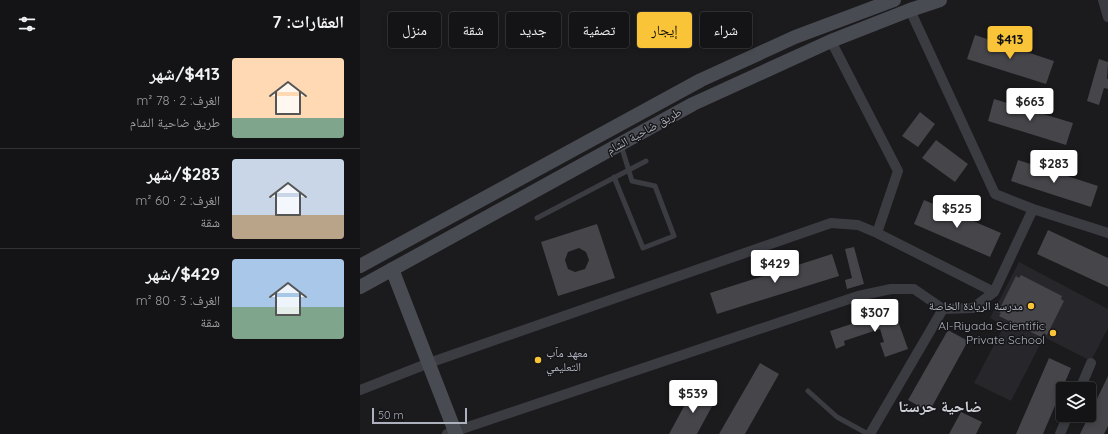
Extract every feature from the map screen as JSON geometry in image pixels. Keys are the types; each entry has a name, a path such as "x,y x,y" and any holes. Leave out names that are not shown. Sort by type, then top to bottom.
{"main road":[{"name":"طريق ضاحية الشام","path":"360,266 701,80 795,37 894,0"},
{"name":"طريق ضاحية الشام","path":"360,287 693,104 831,41 910,10 940,0"},
{"path":"392,269 429,364 452,433"}],"street":[{"path":"1103,0 1108,17"},
{"path":"910,10 995,194 1033,209 1108,233"},
{"path":"831,41 898,170 877,233"},
{"path":"452,433 858,296 892,289 914,290 943,309 973,308 994,292 1033,209"},
{"path":"360,390 429,364 831,223 858,225 877,233 994,292"},
{"path":"869,434 943,309"},
{"path":"1083,382 1091,363"},
{"path":"1060,434 1065,422"}],"lane":[{"path":"614,177 643,248 674,236 655,186 632,181 620,144"},
{"path":"537,218 646,161"},
{"path":"808,391 837,417 869,434"}],"shaded area":[{"name":"Al-Riyada Scientific Private School","path":"1019,262 1108,309 1108,328 1091,361 1044,337 1011,401 974,383 1004,326 990,318"}],"building":[{"path":"975,35 1054,61 1046,84 967,59"},
{"path":"1099,59 1108,62 1108,89 1104,88 1099,105 1087,101"},
{"path":"994,99 1073,123 1066,145 988,121"},
{"path":"920,112 935,124 918,147 902,136"},
{"path":"936,140 968,164 955,182 922,158"},
{"path":"1018,160 1098,186 1091,207 1011,181"},
{"path":"924,200 1001,233 990,257 914,224"},
{"path":"597,224 615,278 558,296 541,242","holes":["579,248 586,252 589,260 585,269 575,272 568,269 565,260 568,252"]},
{"path":"1048,230 1108,258 1108,287 1037,254"},
{"path":"854,247 864,284 847,289 845,280 852,278 845,249"},
{"path":"832,254 839,276 717,314 710,293"},
{"name":"مدرسة الريادة الخاصة","path":"1021,275 1062,296 1061,299 1064,301 1047,335 1044,333 1041,337 999,316 1001,313 998,312 1016,276 1019,278"},
{"path":"894,310 908,349 885,357 880,343 884,342 880,329 844,341 845,345 836,349 830,331"},
{"path":"948,330 968,341 929,412 908,400"},
{"path":"1049,358 1071,368 1065,382 1056,382 1056,403 1043,434 1016,434"},
{"path":"760,363 779,374 745,434 719,434"},
{"path":"1108,376 1108,426 1104,434 1080,434 1086,422 1096,422 1096,401"},
{"path":"694,388 716,399 697,434 669,434"},
{"path":"961,412 982,422 976,434 949,434"}],"place":[{"name":"مدرسة الريادة الخاصة","path":"1031,306"},
{"name":"Al-Riyada Scientific Private School","path":"1053,333"},
{"name":"معهد مآب التعليمي","path":"538,360"}],"district":[{"name":"ضاحية حرستا","path":"940,406"}]}
